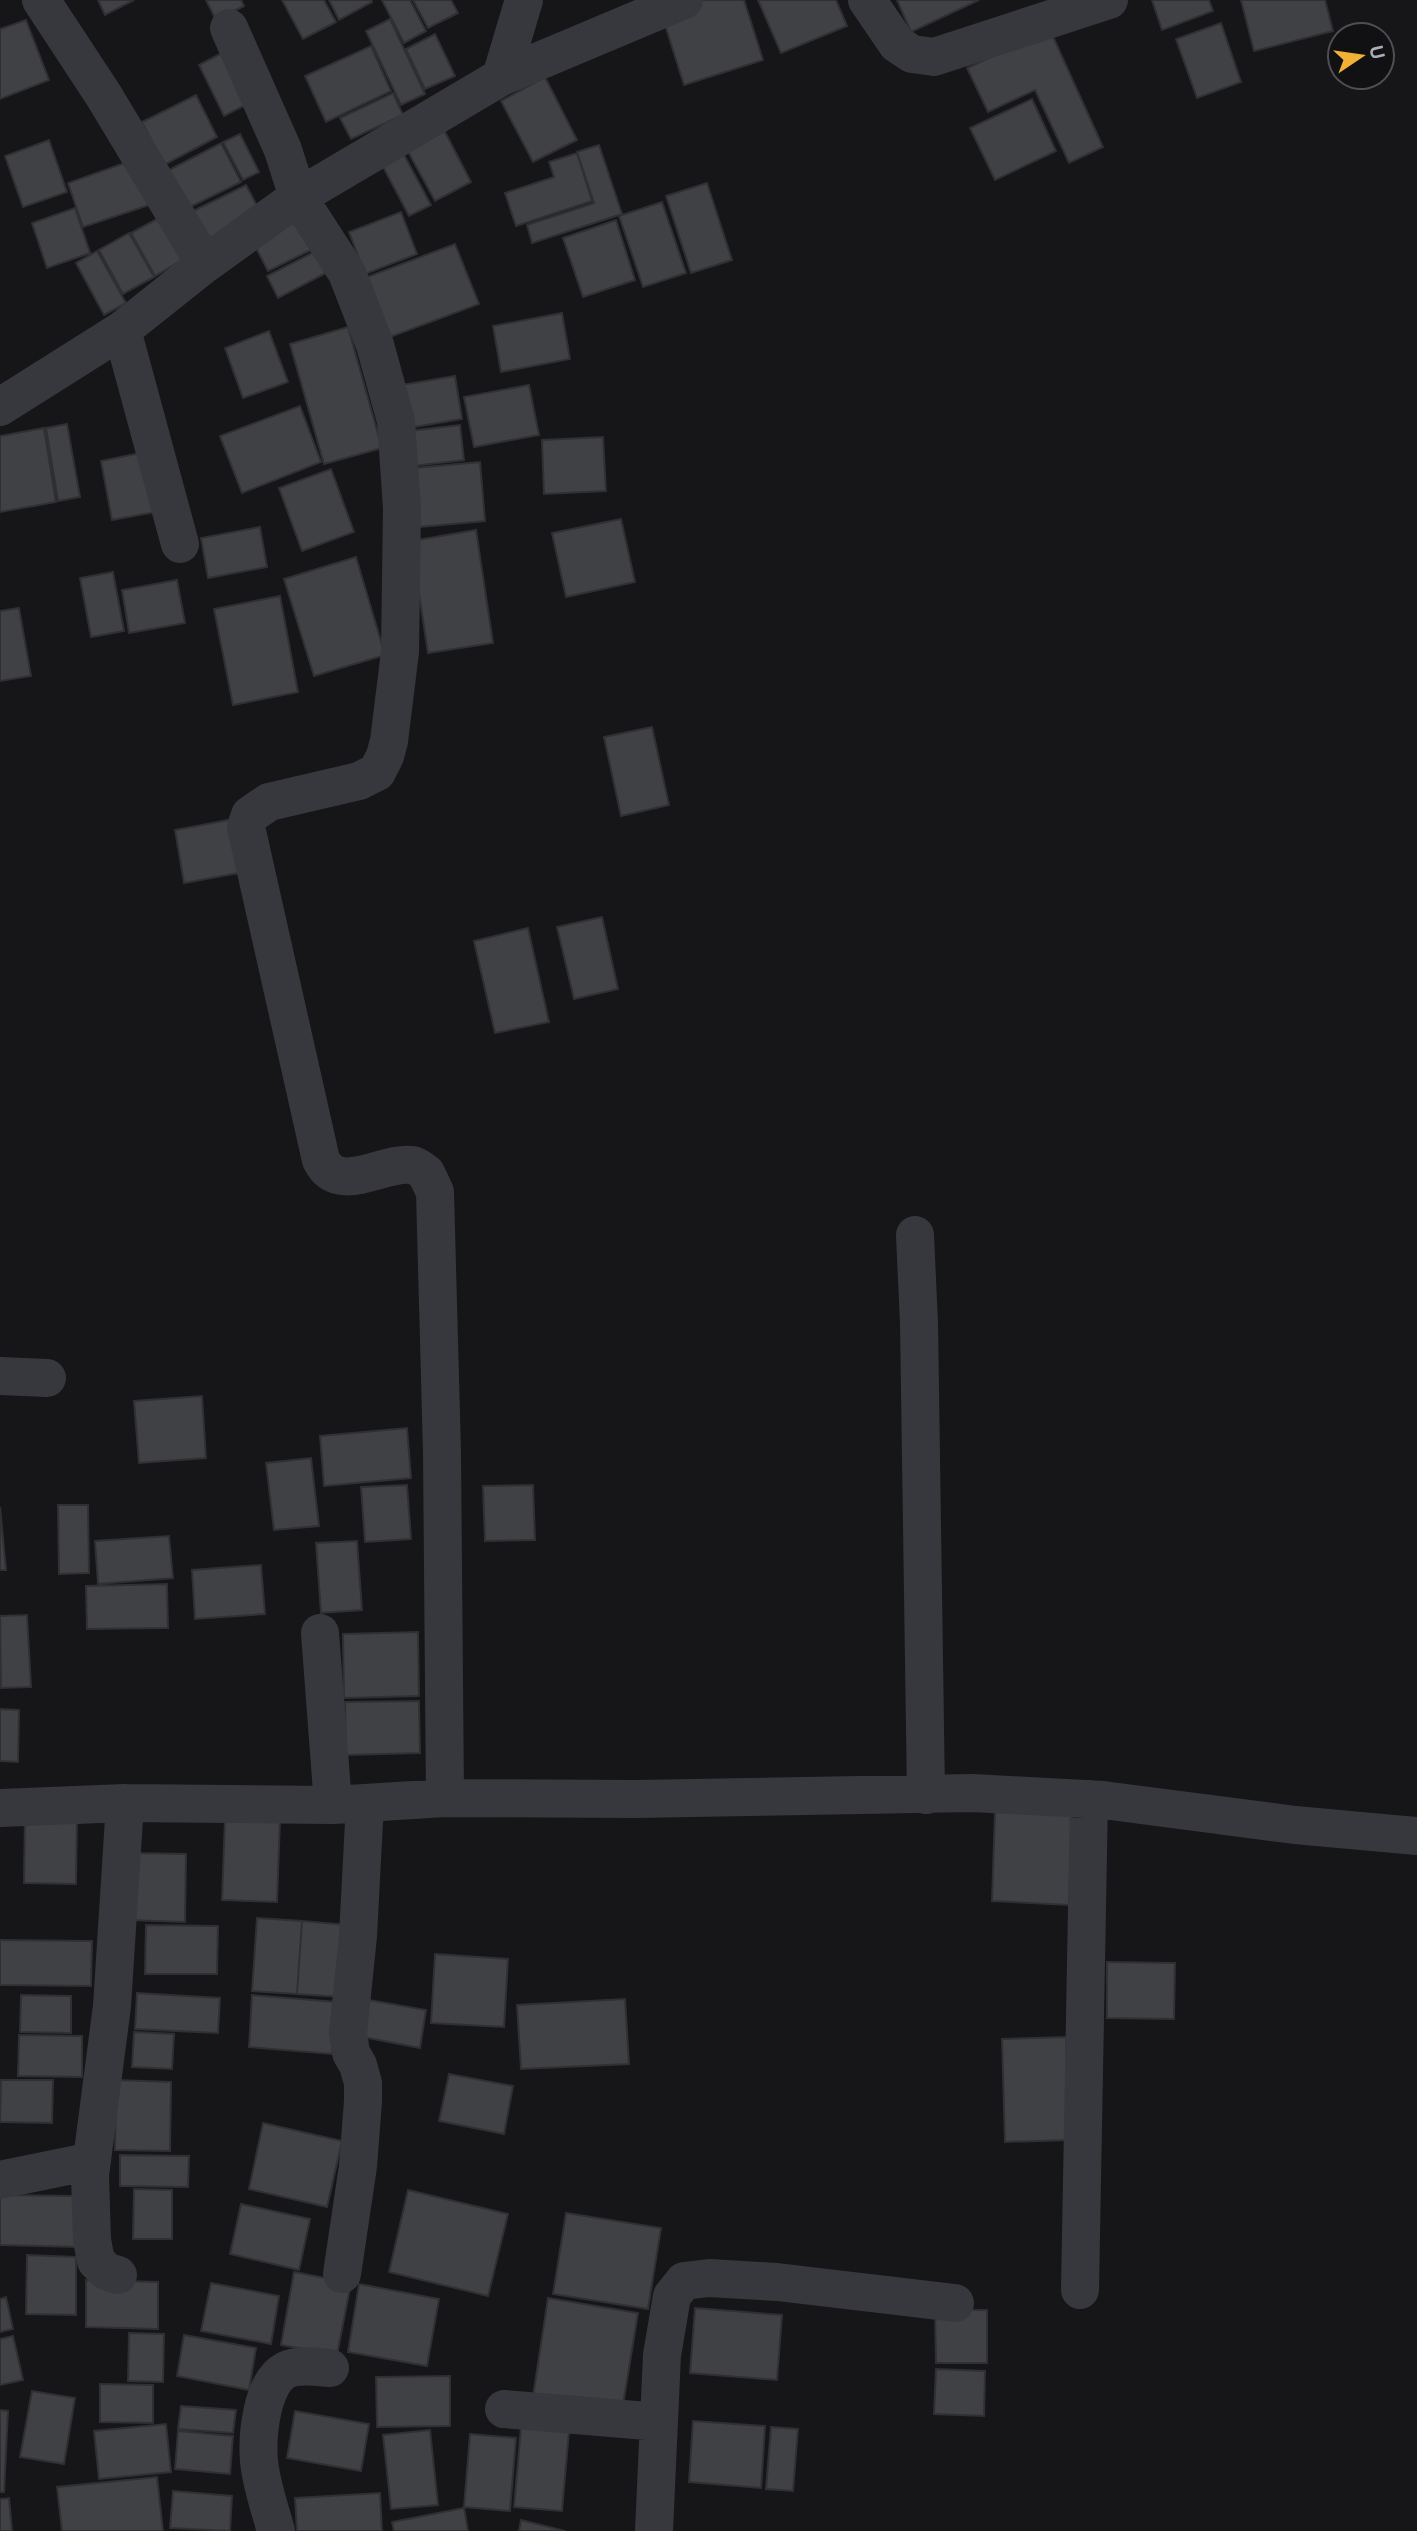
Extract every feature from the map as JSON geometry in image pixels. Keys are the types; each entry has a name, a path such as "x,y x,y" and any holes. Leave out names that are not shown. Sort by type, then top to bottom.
{"street":[{"path":"41,0 104,96 205,264"},
{"path":"501,77 524,0"},
{"path":"0,407 122,330 205,264 298,197 501,77 684,0"},
{"path":"867,0 897,44 912,54 934,57 1110,0"},
{"path":"229,28 283,150 298,197 347,273 375,345 396,421 402,508 400,652 389,741 376,772 359,781 269,802 250,815 246,827 318,1149 327,1171 336,1176 349,1176 410,1165 426,1173 435,1192 442,1452 444,1798"},
{"path":"122,330 180,544"},
{"path":"915,1235 919,1323 926,1795"},
{"path":"0,1376 47,1378"},
{"path":"320,1633 349,1804 358,1937 348,2033 351,2053 358,2064 363,2082 358,2166 342,2274"},
{"path":"0,1808 125,1803 349,1804 444,1798 622,1800 973,1793 1089,1799 1295,1825 1417,1836"},
{"path":"1080,2290 1089,1799"},
{"path":"118,2275 106,2271 96,2261 92,2240 92,2161 112,2006 125,1803"},
{"path":"0,2180 92,2161"},
{"path":"654,2531 662,2355 672,2296 684,2281 709,2278 777,2282 956,2303"},
{"path":"276,2531 259,2463 260,2429 269,2389 285,2370 300,2367 330,2368"},
{"path":"505,2409 659,2422"}],"building":[{"path":"98,0 134,0 105,15"},
{"path":"206,0 241,0 244,6 216,20"},
{"path":"282,0 324,0 336,22 303,39"},
{"path":"329,0 371,0 372,2 339,20"},
{"path":"382,0 410,0 426,31 404,43"},
{"path":"413,0 451,0 458,13 428,28"},
{"path":"700,0 744,0 763,60 684,85 661,12"},
{"path":"758,0 836,0 847,26 781,53"},
{"path":"897,0 979,0 911,32"},
{"path":"1152,0 1209,0 1213,11 1162,30"},
{"path":"1241,0 1325,0 1330,21 1326,21 1326,33 1254,51"},
{"path":"390,19 425,94 401,105 366,31"},
{"path":"26,20 49,80 0,99 0,29"},
{"path":"1221,23 1241,82 1197,98 1176,39"},
{"path":"1050,30 1103,147 1069,163 1035,90 988,112 967,68"},
{"path":"435,34 455,76 425,89 406,49"},
{"path":"371,46 391,91 326,122 305,76"},
{"path":"233,47 259,98 224,116 199,65"},
{"path":"545,77 577,140 533,162 501,101"},
{"path":"393,93 403,115 351,139 340,118"},
{"path":"196,95 217,137 164,165 142,122"},
{"path":"1032,99 1056,151 995,180 970,128"},
{"path":"443,128 471,182 435,201 406,148"},
{"path":"240,134 259,172 243,180 223,142"},
{"path":"49,140 67,192 23,207 5,156"},
{"path":"221,143 241,182 188,208 169,170"},
{"path":"599,145 622,214 532,243 527,225 594,203 577,152"},
{"path":"402,151 431,205 409,216 381,163"},
{"path":"577,153 592,201 516,226 505,193 554,177 549,162"},
{"path":"136,159 152,204 83,227 68,183"},
{"path":"707,183 732,260 691,273 666,196"},
{"path":"246,185 264,219 209,247 191,212"},
{"path":"662,202 686,273 643,287 619,216"},
{"path":"75,208 90,253 47,268 32,223"},
{"path":"401,212 417,254 365,274 349,232"},
{"path":"168,213 191,255 155,276 131,233"},
{"path":"300,218 315,248 268,271 253,242"},
{"path":"616,220 635,280 583,297 563,238"},
{"path":"129,233 154,277 123,294 99,250"},
{"path":"455,244 479,304 382,340 359,280"},
{"path":"97,251 126,303 104,315 76,263"},
{"path":"314,252 326,273 278,298 267,276"},
{"path":"562,313 570,359 501,372 493,326"},
{"path":"348,327 382,448 324,464 290,344"},
{"path":"269,331 288,382 243,398 225,348"},
{"path":"455,376 462,419 402,429 395,386"},
{"path":"529,385 539,435 474,447 464,397"},
{"path":"300,406 321,462 242,493 220,436"},
{"path":"67,424 80,497 58,501 46,428"},
{"path":"460,425 464,460 413,466 409,431"},
{"path":"44,428 56,502 0,512 0,436"},
{"path":"603,437 606,491 544,494 542,440"},
{"path":"150,451 161,511 112,520 101,461"},
{"path":"480,462 485,521 409,528 403,469"},
{"path":"331,469 354,532 302,551 279,488"},
{"path":"621,519 635,582 566,597 552,533"},
{"path":"260,527 267,567 208,578 201,538"},
{"path":"476,530 493,643 428,653 411,541"},
{"path":"356,557 385,655 314,676 284,579"},
{"path":"113,572 124,631 91,637 80,578"},
{"path":"177,580 185,623 129,633 122,590"},
{"path":"280,596 298,692 233,705 214,609"},
{"path":"19,608 31,676 0,681 0,611"},
{"path":"652,727 669,805 621,816 604,737"},
{"path":"239,818 250,871 184,883 175,830"},
{"path":"602,917 618,989 574,999 557,927"},
{"path":"528,928 549,1022 495,1033 474,941"},
{"path":"202,1396 206,1458 139,1463 134,1401"},
{"path":"407,1428 411,1478 324,1486 320,1436"},
{"path":"311,1458 319,1526 274,1530 266,1463"},
{"path":"407,1485 411,1539 365,1542 361,1487"},
{"path":"533,1485 535,1540 485,1541 483,1486"},
{"path":"58,1505 88,1505 89,1573 59,1574"},
{"path":"0,1507 6,1570 0,1570"},
{"path":"169,1536 173,1578 98,1584 95,1541"},
{"path":"357,1541 362,1610 321,1613 316,1543"},
{"path":"261,1565 265,1614 195,1619 192,1570"},
{"path":"167,1584 168,1628 87,1629 86,1586"},
{"path":"27,1615 31,1687 1,1688 0,1616"},
{"path":"418,1632 419,1696 344,1698 343,1634"},
{"path":"419,1701 420,1753 346,1755 345,1702"},
{"path":"0,1709 19,1710 18,1762 0,1761"},
{"path":"25,1811 77,1812 76,1884 24,1883"},
{"path":"995,1812 1072,1815 1069,1905 992,1901"},
{"path":"225,1818 280,1820 277,1902 222,1900"},
{"path":"130,1853 186,1854 185,1922 130,1920"},
{"path":"257,1918 302,1921 297,1994 252,1991"},
{"path":"302,1921 347,1925 342,1997 297,1994"},
{"path":"146,1925 218,1926 217,1974 145,1974"},
{"path":"0,1940 92,1941 91,1986 0,1985"},
{"path":"435,1954 508,1959 504,2027 431,2023"},
{"path":"1107,1962 1175,1963 1174,2019 1107,2018"},
{"path":"137,1993 220,1998 218,2033 135,2029"},
{"path":"21,1995 71,1996 71,2033 20,2032"},
{"path":"252,1995 336,2002 332,2054 249,2047"},
{"path":"625,1999 629,2064 521,2069 517,2005"},
{"path":"369,2000 426,2010 420,2048 363,2037"},
{"path":"134,2032 174,2034 172,2069 132,2067"},
{"path":"19,2035 82,2036 82,2077 18,2076"},
{"path":"1066,2037 1069,2140 1005,2142 1002,2039"},
{"path":"449,2074 513,2086 504,2134 439,2121"},
{"path":"1,2080 53,2080 52,2123 0,2122"},
{"path":"116,2080 171,2082 170,2151 115,2150"},
{"path":"263,2123 342,2141 327,2207 249,2189"},
{"path":"120,2155 189,2156 188,2187 120,2186"},
{"path":"134,2189 172,2190 172,2239 133,2239"},
{"path":"408,2190 508,2214 488,2296 389,2272"},
{"path":"0,2195 77,2196 77,2247 0,2245"},
{"path":"241,2204 310,2219 299,2270 230,2254"},
{"path":"566,2213 661,2228 648,2309 553,2294"},
{"path":"27,2255 76,2257 76,2315 26,2314"},
{"path":"294,2272 351,2283 337,2355 281,2345"},
{"path":"86,2280 158,2282 158,2329 86,2327"},
{"path":"211,2283 279,2296 271,2344 201,2331"},
{"path":"359,2284 439,2299 427,2366 348,2352"},
{"path":"6,2297 13,2329 0,2332 0,2299"},
{"path":"548,2298 638,2313 621,2417 532,2403"},
{"path":"695,2308 782,2315 777,2380 690,2373"},
{"path":"935,2310 987,2310 987,2363 936,2363"},
{"path":"129,2333 164,2334 163,2382 128,2381"},
{"path":"184,2335 256,2348 249,2390 177,2376"},
{"path":"13,2336 23,2380 0,2385 0,2339"},
{"path":"936,2369 985,2371 984,2416 934,2414"},
{"path":"450,2376 450,2426 377,2427 376,2377"},
{"path":"100,2384 153,2385 153,2423 100,2422"},
{"path":"32,2391 75,2398 64,2464 20,2457"},
{"path":"181,2406 236,2410 233,2433 178,2429"},
{"path":"0,2410 8,2411 4,2492 0,2492"},
{"path":"295,2411 369,2424 361,2471 287,2458"},
{"path":"693,2421 765,2426 761,2488 689,2482"},
{"path":"166,2424 171,2472 99,2479 94,2431"},
{"path":"521,2427 569,2431 562,2511 514,2507"},
{"path":"771,2427 798,2429 793,2491 766,2489"},
{"path":"430,2430 438,2505 391,2509 383,2435"},
{"path":"178,2431 233,2436 230,2474 175,2469"},
{"path":"470,2434 516,2438 510,2511 464,2507"},
{"path":"157,2477 163,2531 62,2531 57,2487"},
{"path":"173,2491 232,2496 230,2531 170,2528"},
{"path":"380,2493 382,2531 297,2531 295,2498"},
{"path":"9,2498 12,2531 0,2531 0,2499"},
{"path":"464,2508 468,2531 394,2531 392,2522"},
{"path":"521,2520 565,2531 519,2531"}]}
